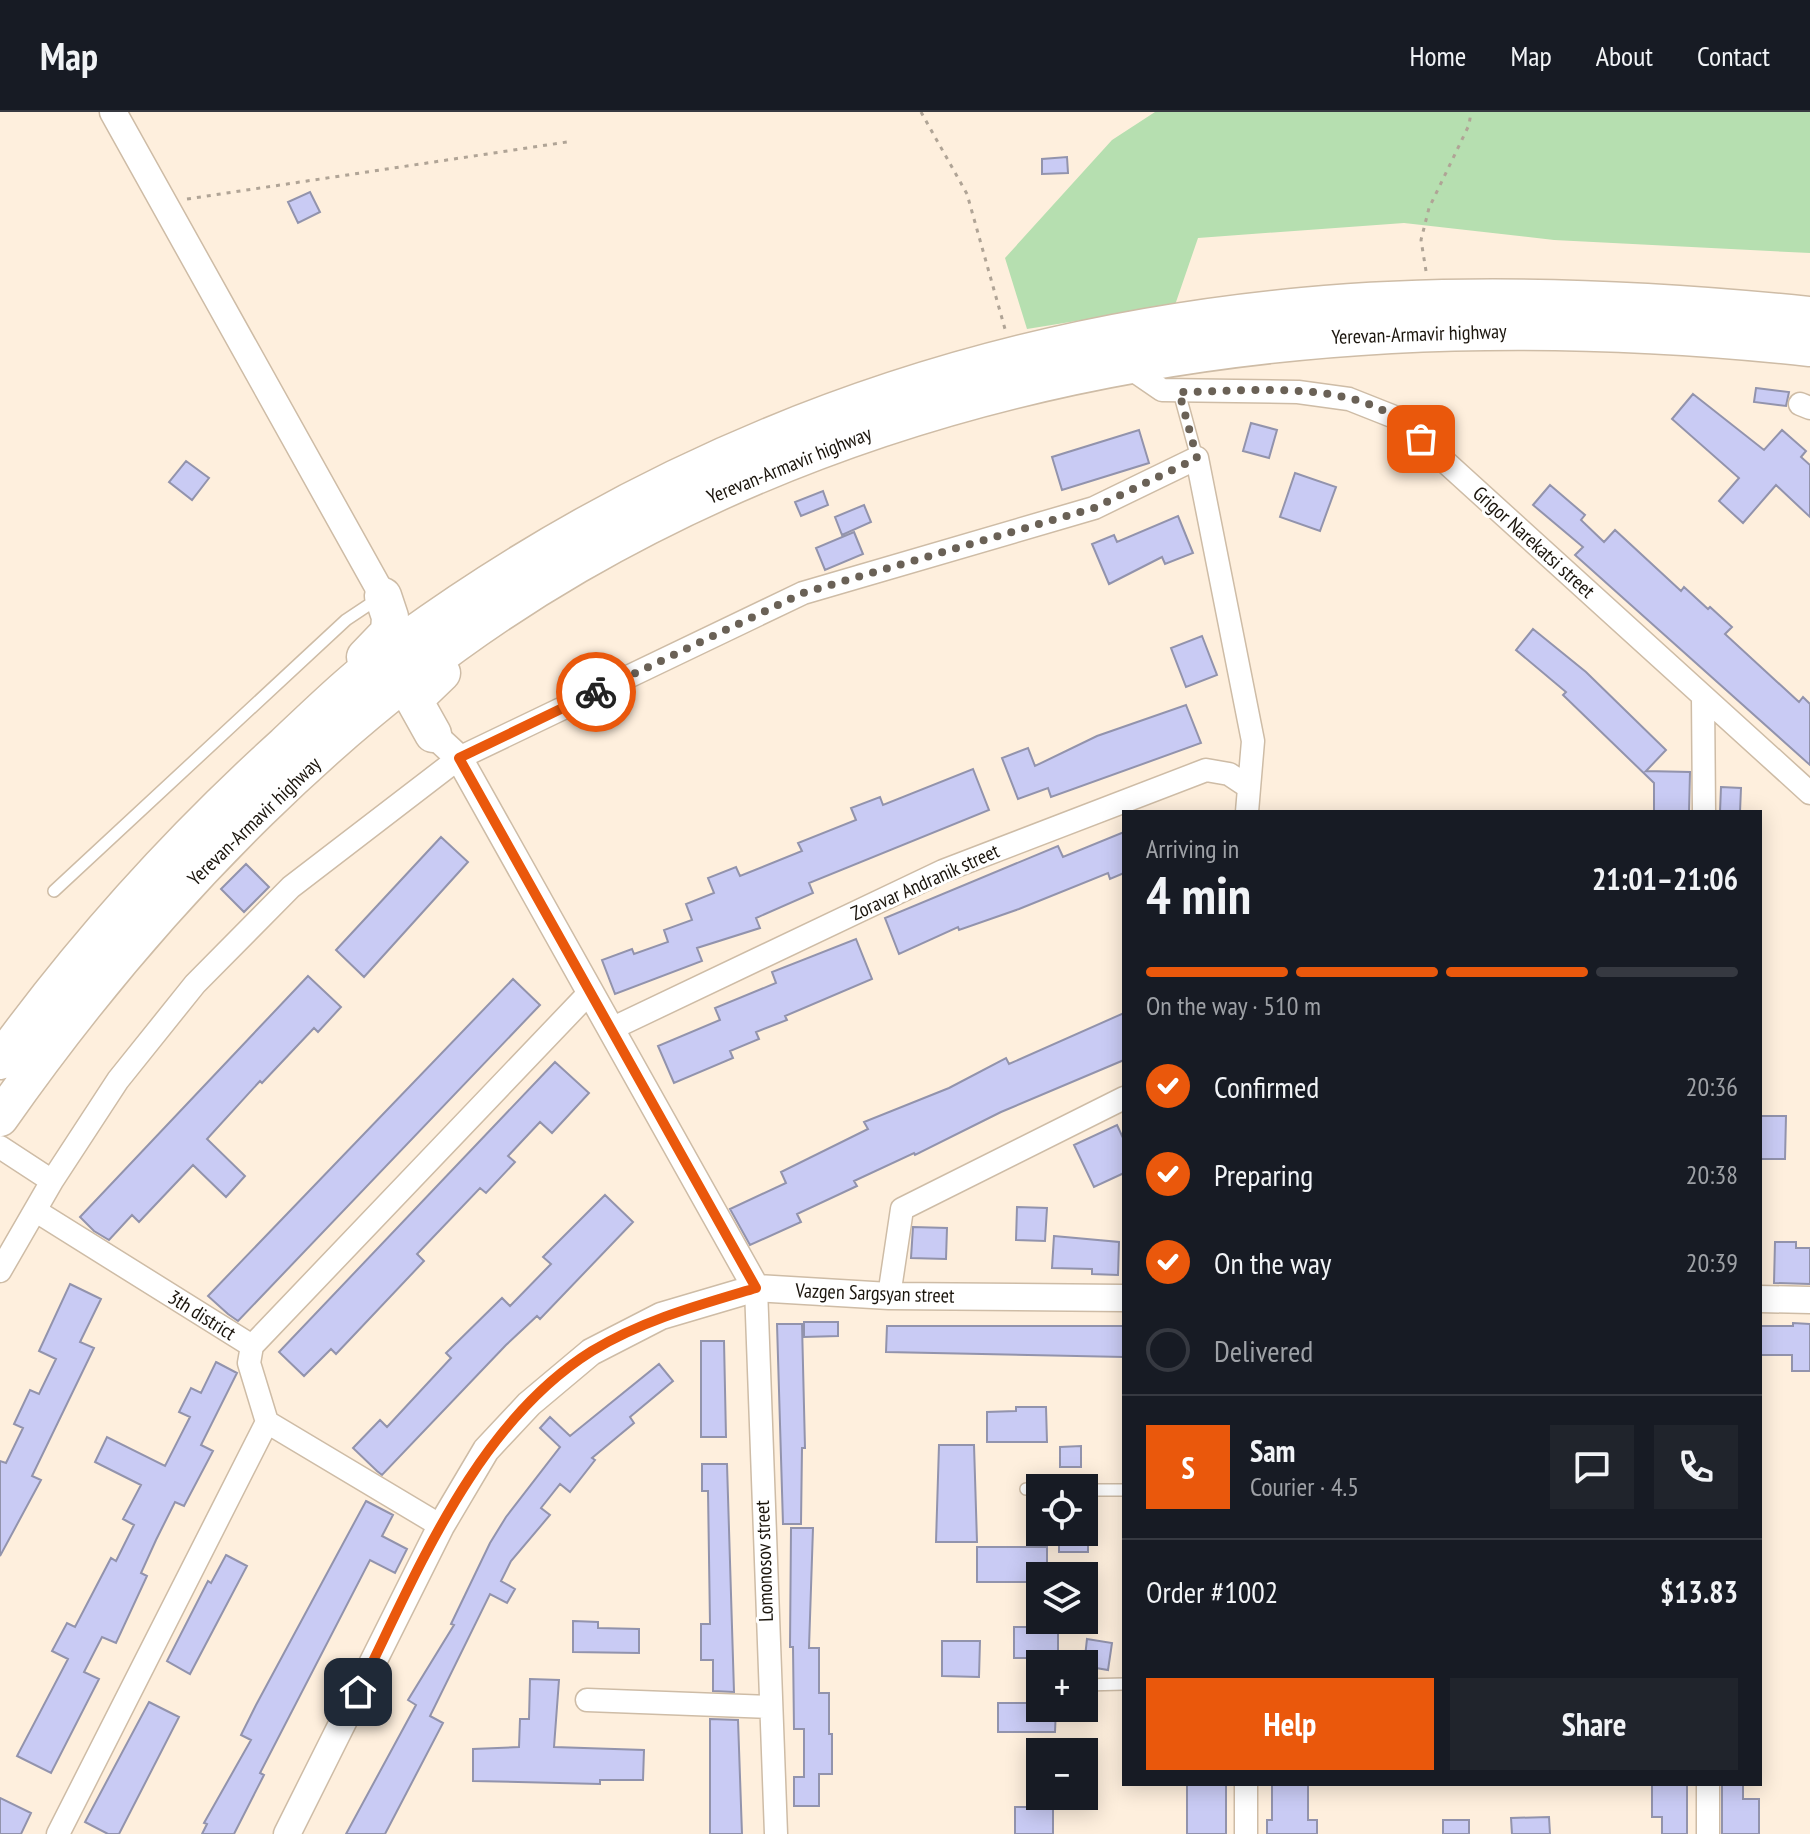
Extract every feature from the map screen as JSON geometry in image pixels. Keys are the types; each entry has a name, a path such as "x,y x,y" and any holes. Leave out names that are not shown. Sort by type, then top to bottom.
{"highway":[{"name":"Yerevan-Armavir highway","path":"0,1118 47,1051 141,936 204,867 299,776 432,662 548,583 667,516 812,452 980,397 1126,365 1433,315 1616,302 1810,315"},
{"name":"Yerevan-Armavir highway","path":"0,1061 117,911 222,799 396,646 498,576 629,498 705,461 842,405 1010,357 1184,321 1304,306 1433,315 1544,330 1810,348"},
{"path":"383,596 405,607 424,609 451,593 498,576"},
{"path":"433,734 415,706 416,694 548,583"},
{"path":"312,719 389,632 390,617 383,596"},
{"path":"299,776 347,749 390,715 397,715 433,734"}],"street":[{"path":"113,112 383,596"},
{"name":"Grigor Narekatsi street","path":"1126,365 1162,390 1298,392 1349,399 1397,418 1810,793"},
{"path":"0,1271 52,1181 118,1080 195,984 291,887 459,758 803,593 1094,508 1197,458 1253,741 1247,810"},
{"path":"1703,697 1704,810"},
{"path":"433,734 459,758 756,1288"},
{"name":"Zoravar Andranik street","path":"611,1029 943,871 1177,781 1206,770 1229,774 1247,786"},
{"path":"252,1346 590,992"},
{"path":"889,1296 902,1209 1122,1099"},
{"path":"0,1147 52,1181"},
{"name":"3th district","path":"36,1211 252,1346 249,1363 267,1422"},
{"name":"Vazgen Sargsyan street","path":"287,1834 441,1526 486,1450 529,1404 591,1352 661,1316 756,1288 889,1296 1122,1298"},
{"name":"Lomonosov street","path":"756,1288 776,1834"},
{"path":"1762,1299 1810,1300"},
{"path":"58,1834 267,1422 441,1526"},
{"path":"587,1700 769,1707"},
{"path":"1246,1786 1246,1834"},
{"path":"1708,1786 1708,1834"}],"lane":[{"path":"1179,392 1197,458"},
{"path":"54,891 346,620 383,596"},
{"path":"1098,1490 1122,1490"},
{"path":"1098,1685 1122,1684"}],"path":[{"path":"921,112 967,194 1003,317 1010,357"},
{"path":"1433,315 1421,240 1429,208 1469,125 1471,112"},
{"path":"165,208 190,198 567,142"}],"green space":[{"path":"1155,112 1810,112 1810,253 1554,240 1404,223 1198,238 1175,305 1027,329 1005,258 1112,140"}],"building":[{"path":"1067,157 1068,173 1042,174 1042,159"},
{"path":"310,192 320,212 298,223 288,202"},
{"path":"1756,388 1789,392 1786,406 1754,402"},
{"path":"1693,394 1764,450 1782,430 1806,451 1801,457 1810,465 1810,517 1776,485 1743,523 1719,501 1739,478 1672,419"},
{"path":"1251,423 1277,430 1269,458 1243,451"},
{"path":"1139,430 1149,463 1062,490 1052,457"},
{"path":"186,461 209,478 192,500 169,482"},
{"path":"1295,473 1336,487 1320,531 1280,517"},
{"path":"1550,485 1585,515 1581,520 1604,542 1615,530 1681,591 1684,587 1708,609 1710,607 1732,627 1725,634 1799,702 1803,697 1810,704 1810,765 1575,555 1583,547 1533,505"},
{"path":"823,491 828,505 801,516 795,502"},
{"path":"864,505 871,522 842,535 835,517"},
{"path":"1178,516 1193,553 1165,564 1162,557 1109,584 1092,544 1114,535 1117,542"},
{"path":"854,532 863,554 825,570 816,548"},
{"path":"1533,629 1586,672 1666,750 1646,771 1690,772 1689,810 1654,810 1654,783 1563,695 1566,692 1516,650"},
{"path":"1202,636 1217,675 1186,687 1171,648"},
{"path":"1186,705 1201,743 1051,797 1048,788 1018,799 1002,758 1028,748 1035,766 1097,736"},
{"path":"973,769 989,810 809,883 813,893 756,918 760,928 697,948 702,961 615,994 602,960 632,949 634,954 668,942 664,930 692,920 686,904 714,893 708,878 736,867 740,876 802,851 798,843 856,820 851,808 880,797 883,805"},
{"path":"1721,787 1741,788 1740,810 1720,810"},
{"path":"1122,833 1122,874 1110,879 1108,873 1019,909 959,930 958,927 899,954 885,918 1058,846 1063,857"},
{"path":"441,837 468,862 364,977 336,950"},
{"path":"246,864 269,887 244,912 221,889"},
{"path":"856,939 872,979 785,1016 787,1020 756,1032 759,1039 730,1051 733,1058 674,1083 658,1046 720,1020 715,1008 776,983 772,972"},
{"path":"308,976 341,1007 318,1032 314,1028 262,1083 260,1081 207,1139 245,1176 226,1197 193,1165 139,1222 132,1215 109,1240 94,1231 80,1217"},
{"path":"513,979 540,1005 238,1321 208,1296"},
{"path":"1122,1014 1122,1061 1001,1112 854,1181 857,1186 797,1214 801,1222 750,1245 730,1209 786,1183 781,1172 868,1129 864,1122 949,1088 1006,1058 1009,1064"},
{"path":"555,1062 589,1093 552,1133 540,1122 508,1156 515,1162 486,1193 480,1188 417,1254 424,1261 336,1354 331,1349 304,1376 279,1352"},
{"path":"1762,1116 1786,1116 1785,1159 1762,1159"},
{"path":"1117,1125 1122,1136 1122,1174 1094,1187 1074,1145"},
{"path":"605,1195 633,1222 540,1319 537,1316 506,1345 382,1475 377,1471 353,1448 380,1420 387,1427 451,1358 446,1353 502,1298 510,1306 551,1264 543,1257"},
{"path":"1017,1207 1047,1208 1045,1241 1016,1240"},
{"path":"913,1227 947,1228 946,1259 911,1258"},
{"path":"1054,1236 1119,1242 1118,1275 1092,1274 1092,1269 1052,1268"},
{"path":"1775,1242 1796,1242 1796,1248 1810,1248 1810,1284 1774,1283"},
{"path":"70,1284 101,1299 80,1342 94,1348 32,1476 41,1480 0,1556 0,1461 6,1463 23,1428 14,1424 30,1390 39,1394 56,1359 39,1351"},
{"path":"804,1322 838,1322 838,1336 804,1337"},
{"path":"1793,1323 1810,1324 1810,1371 1792,1371 1792,1355 1762,1355 1762,1326 1793,1326"},
{"path":"777,1324 802,1324 805,1448 802,1448 801,1524 783,1524"},
{"path":"887,1326 1122,1326 1122,1357 886,1352"},
{"path":"701,1341 724,1341 726,1437 701,1437"},
{"path":"216,1362 237,1373 201,1445 213,1451 184,1506 175,1502 141,1573 147,1576 116,1643 102,1637 84,1672 99,1679 51,1773 17,1756 68,1659 52,1651 67,1623 75,1627 111,1558 116,1561 134,1525 123,1519 141,1485 95,1462 107,1437 165,1466 190,1417 179,1412 191,1388 201,1393"},
{"path":"659,1364 673,1381 630,1417 634,1423 592,1458 595,1460 570,1492 560,1484 541,1508 550,1515 511,1561 501,1581 515,1589 507,1603 490,1594 430,1716 443,1723 385,1834 346,1834 416,1705 408,1700 454,1625 451,1624 490,1543 560,1447 540,1428 550,1417 570,1436"},
{"path":"1016,1407 1046,1407 1047,1442 987,1442 987,1412 1016,1411"},
{"path":"939,1445 974,1445 977,1542 936,1542"},
{"path":"1081,1446 1081,1467 1060,1467 1060,1447"},
{"path":"702,1464 727,1464 734,1692 713,1691 713,1660 701,1660 701,1624 710,1624 708,1491 702,1491"},
{"path":"366,1501 393,1515 382,1536 407,1549 395,1573 370,1560 260,1773 264,1775 234,1834 202,1834 207,1824 204,1823 251,1740 241,1735"},
{"path":"791,1528 813,1528 809,1648 819,1648 819,1693 829,1693 829,1734 832,1734 832,1774 819,1774 819,1806 794,1806 794,1777 804,1777 804,1729 794,1729 793,1647 790,1647"},
{"path":"1059,1546 1088,1546 1088,1552 1059,1552"},
{"path":"977,1547 1047,1547 1047,1562 1026,1562 1026,1582 977,1582"},
{"path":"226,1555 247,1566 190,1674 167,1661 208,1581 211,1583"},
{"path":"573,1621 598,1622 598,1628 639,1629 639,1653 573,1652"},
{"path":"1014,1627 1026,1627 1026,1634 1058,1634 1058,1650 1026,1650 1026,1658 1014,1658"},
{"path":"1087,1639 1112,1643 1108,1670 1098,1668 1098,1650 1086,1650"},
{"path":"942,1641 980,1641 979,1677 942,1676"},
{"path":"530,1679 559,1680 554,1747 644,1750 643,1780 600,1780 600,1784 473,1781 473,1749 519,1747 520,1719 529,1719"},
{"path":"149,1702 179,1717 119,1834 108,1834 85,1822"},
{"path":"998,1703 1026,1703 1026,1722 1055,1722 1055,1732 998,1732"},
{"path":"710,1719 738,1720 742,1834 710,1834"},
{"path":"1187,1786 1226,1786 1226,1834 1187,1834"},
{"path":"1272,1786 1308,1786 1308,1820 1317,1820 1317,1834 1267,1834 1267,1820 1272,1820"},
{"path":"1652,1786 1687,1786 1687,1834 1662,1834 1662,1817 1652,1817"},
{"path":"1722,1786 1743,1786 1743,1799 1759,1799 1759,1834 1722,1834"},
{"path":"0,1798 31,1813 21,1834 0,1834"},
{"path":"1015,1807 1053,1810 1053,1834 1015,1834"},
{"path":"1549,1817 1550,1834 1512,1834 1511,1818"},
{"path":"1443,1820 1469,1820 1469,1834 1443,1834"}],"way so far":[{"path":"596,692 803,593 1094,508 1197,458 1179,392 1298,392 1349,399 1397,418 1421,439"}],"route":[{"path":"358,1692 441,1526 486,1450 529,1404 591,1352 661,1316 756,1288 459,758 596,692"}]}
